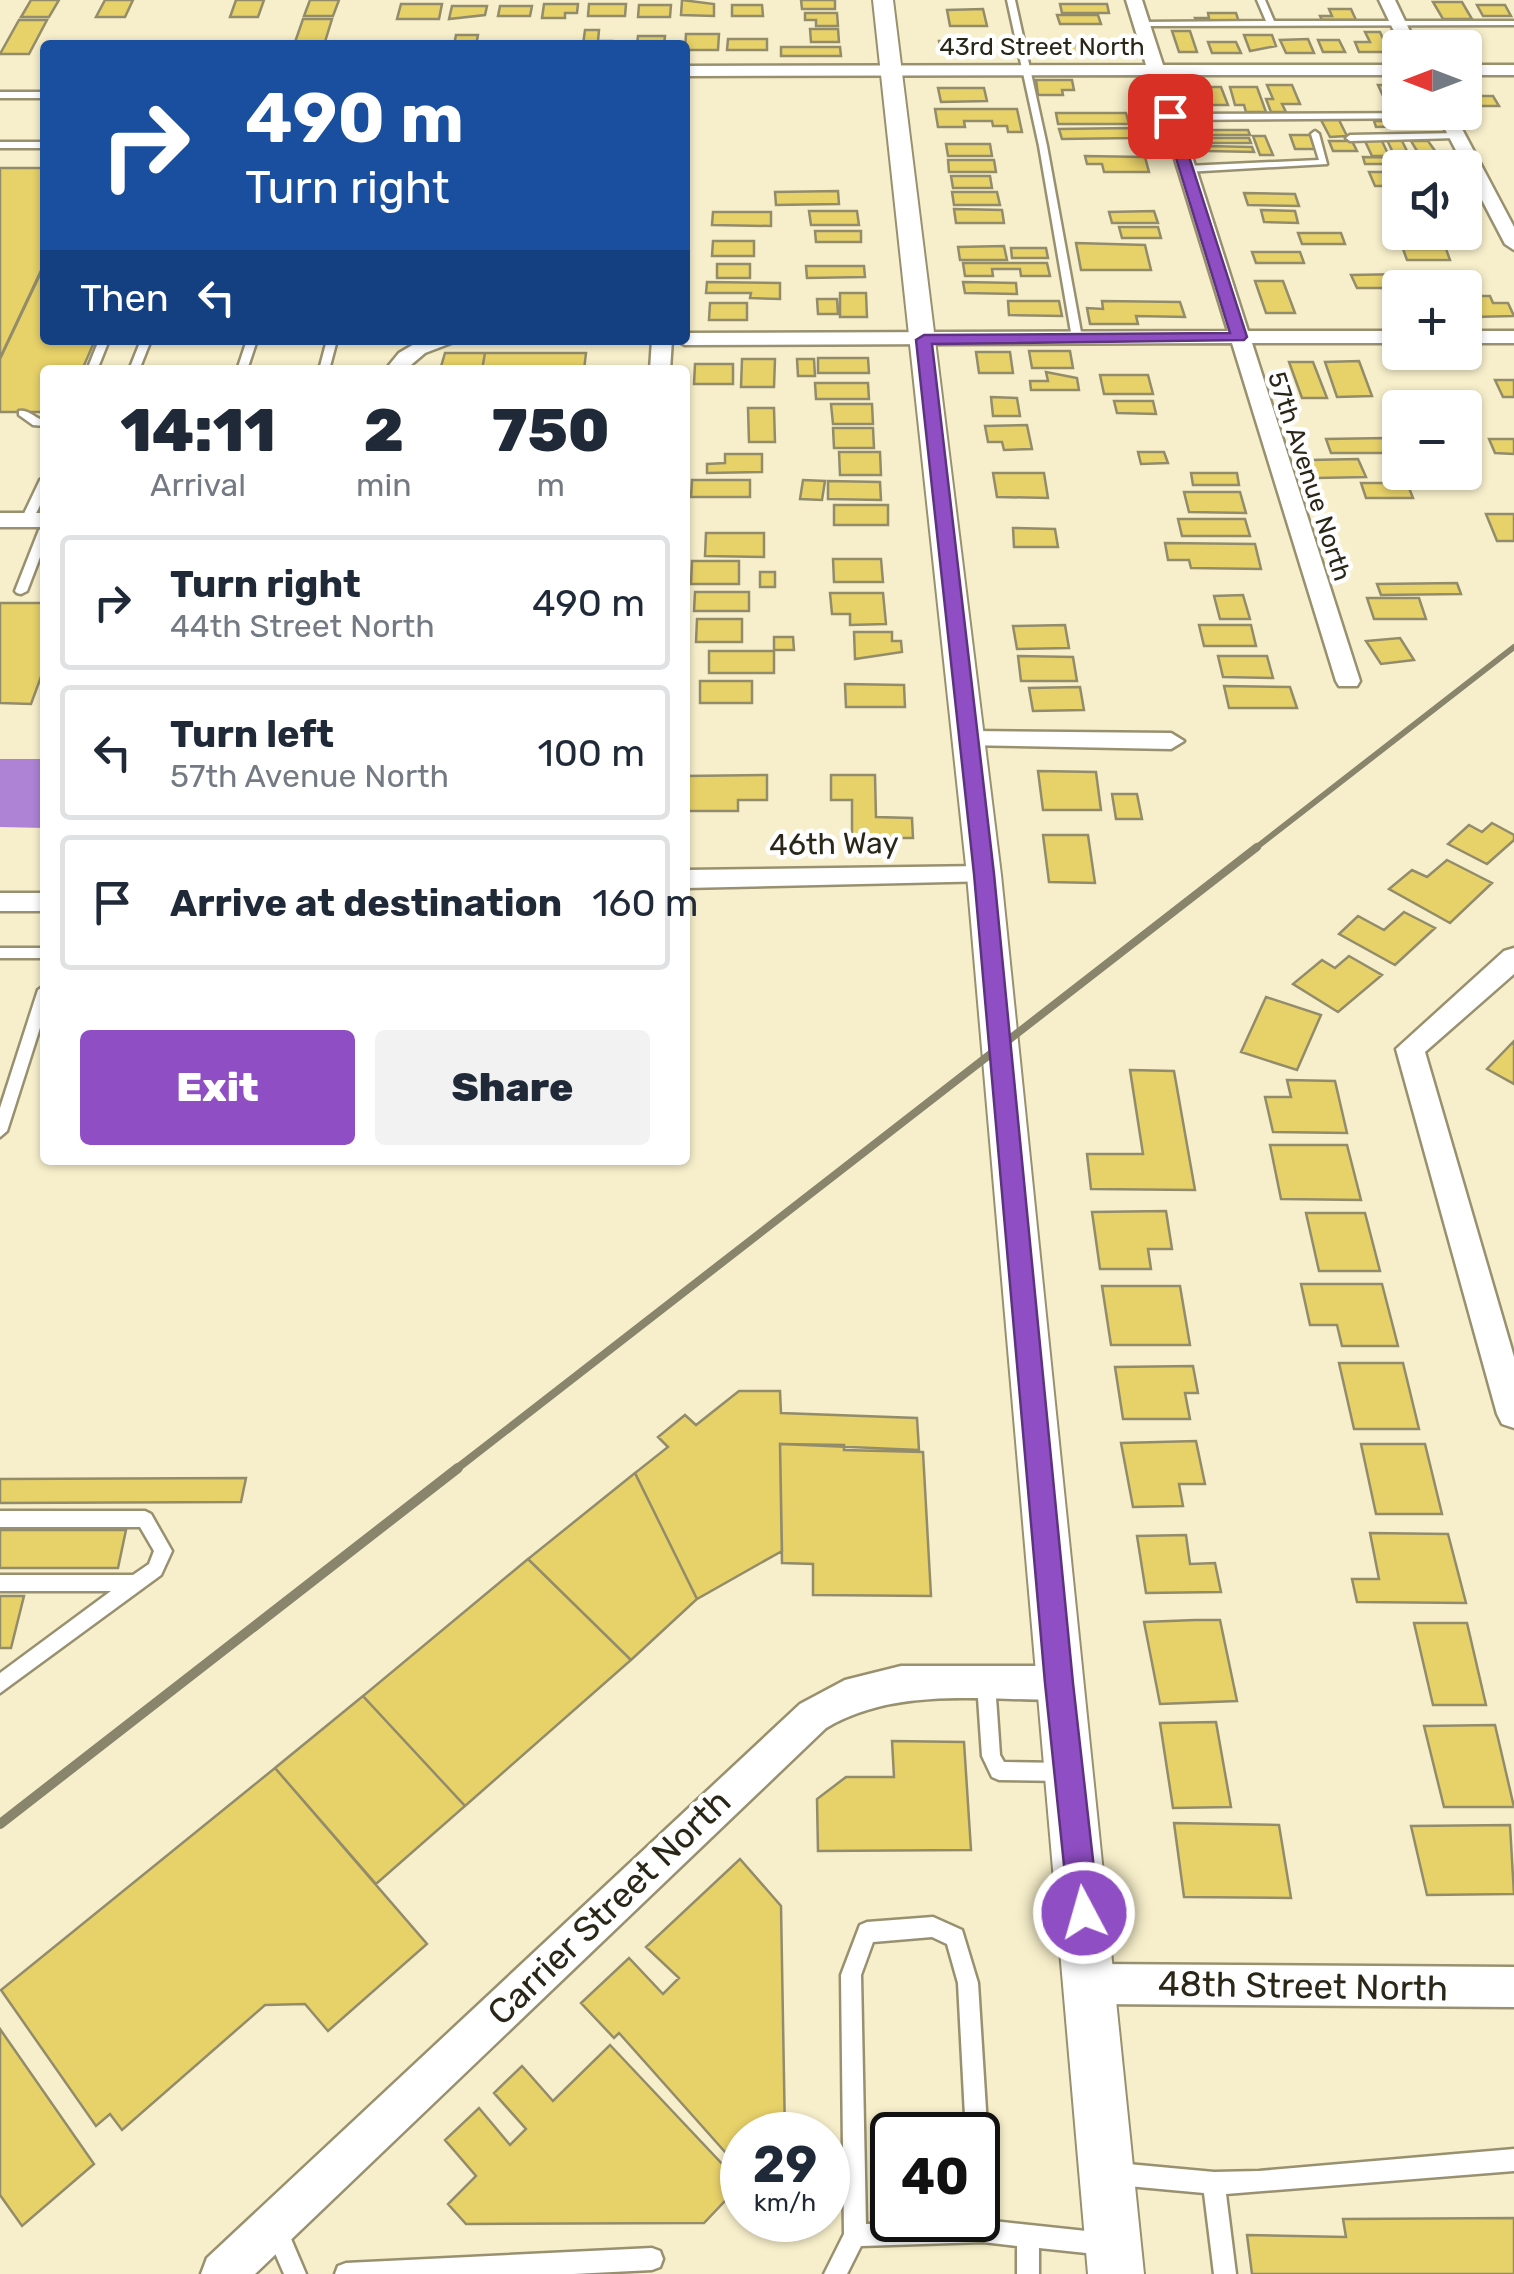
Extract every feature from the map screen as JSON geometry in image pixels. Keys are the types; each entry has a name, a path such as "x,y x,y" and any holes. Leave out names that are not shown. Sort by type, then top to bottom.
{"street":[{"path":"883,0 984,874 1115,2259"},
{"name":"57th Avenue North","path":"1134,0 1348,681"},
{"path":"1387,0 1402,30"},
{"name":"43rd Street North","path":"690,72 1382,70"},
{"path":"1482,70 1514,70"},
{"path":"1453,130 1514,244"},
{"path":"1482,337 1514,336"},
{"path":"690,339 1382,337"},
{"path":"399,365 408,352 425,345"},
{"path":"0,520 39,523"},
{"path":"970,739 1171,741"},
{"name":"46th Way","path":"690,879 984,874"},
{"path":"0,902 40,902"},
{"path":"1514,958 1410,1050 1514,1414"},
{"name":"Carrier Street North","path":"223,2274 813,1716 845,1697 901,1683 1059,1683"},
{"name":"48th Street North","path":"1091,1984 1514,1988"}],"lane":[{"path":"1011,0 1053,197 1077,338"},
{"path":"1261,0 1272,24"},
{"path":"1142,24 1514,23"},
{"path":"0,95 40,96"},
{"path":"1170,116 1382,114"},
{"path":"1186,169 1324,162 1316,134"},
{"path":"1350,138 1456,135"},
{"path":"0,145 40,146"},
{"path":"24,412 40,423"},
{"path":"21,591 39,523"},
{"path":"0,953 40,953"},
{"path":"0,1131 40,1006"},
{"path":"0,1519 145,1518 163,1552 155,1569 0,1684"},
{"path":"0,1583 137,1583"},
{"path":"0,1668 22,1668"},
{"path":"986,1683 991,1756 999,1770 1069,1772"},
{"path":"835,2274 854,2235 851,1975 867,1932 934,1927 955,1937 968,1983 976,2112"},
{"path":"1108,2173 1214,2183 1514,2160"},
{"path":"1214,2183 1225,2274"},
{"path":"274,2226 296,2274 307,2274"},
{"path":"1000,2233 1028,2235 1115,2259"},
{"path":"854,2235 870,2235"},
{"path":"1028,2235 1028,2274"},
{"path":"346,2274 562,2268 652,2259"}],"shaded area":[{"path":"0,759 40,759 40,828 0,827"}],"building":[{"path":"31,0 59,0 49,17 21,17"},
{"path":"105,0 133,0 125,17 96,17"},
{"path":"236,0 264,0 258,17 230,17"},
{"path":"310,0 339,0 333,16 304,16"},
{"path":"682,0 714,4 714,16 681,15"},
{"path":"801,0 835,0 835,9 802,9"},
{"path":"1433,2 1462,2 1472,19 1443,19"},
{"path":"401,4 442,4 439,19 397,19"},
{"path":"544,4 578,4 577,13 565,13 565,18 542,18"},
{"path":"589,4 626,4 625,16 588,16"},
{"path":"1060,4 1107,4 1109,13 1062,13"},
{"path":"639,5 671,5 670,17 638,17"},
{"path":"732,5 762,5 763,16 732,16"},
{"path":"1477,5 1505,5 1511,16 1483,16"},
{"path":"452,6 487,6 485,15 449,19"},
{"path":"500,6 532,6 530,16 498,16"},
{"path":"983,9 987,26 950,26 947,10"},
{"path":"1329,9 1351,9 1356,20 1322,20 1320,16 1332,16"},
{"path":"805,13 837,13 838,26 816,26 816,20 805,20"},
{"path":"1208,13 1236,13 1239,22 1197,22 1195,18 1209,18"},
{"path":"1057,15 1098,15 1101,24 1060,24"},
{"path":"303,19 332,19 326,40 296,40"},
{"path":"19,20 47,20 29,54 0,54"},
{"path":"810,29 838,29 839,42 811,42"},
{"path":"585,30 599,30 598,40 584,40"},
{"path":"1172,31 1190,31 1197,52 1179,52"},
{"path":"1365,32 1380,32 1382,52 1359,52 1355,42 1370,42"},
{"path":"686,34 719,34 718,50 690,50 690,40 686,40"},
{"path":"456,35 478,35 477,40 455,40"},
{"path":"1244,35 1272,35 1276,46 1250,51"},
{"path":"638,36 665,36 665,40 638,40"},
{"path":"728,39 767,39 767,50 727,50"},
{"path":"1308,39 1314,53 1286,53 1280,40"},
{"path":"1318,40 1339,40 1345,52 1323,52"},
{"path":"939,41 985,41 987,52 941,52"},
{"path":"1208,42 1236,42 1241,53 1212,53"},
{"path":"1051,45 1108,45 1110,54 1053,54"},
{"path":"781,47 840,47 841,56 781,56"},
{"path":"1036,80 1072,80 1074,90 1062,90 1063,95 1038,95"},
{"path":"1267,85 1292,85 1300,104 1282,104 1286,112 1271,112 1266,99 1273,99"},
{"path":"1198,87 1221,87 1228,105 1204,105"},
{"path":"1230,87 1257,87 1266,112 1246,112 1244,105 1235,105"},
{"path":"938,88 984,88 987,101 941,102"},
{"path":"1482,96 1493,96 1499,106 1482,106"},
{"path":"935,109 1017,109 1022,132 1008,132 1007,126 993,126 992,121 964,121 965,127 938,127"},
{"path":"1056,113 1126,113 1129,124 1058,124"},
{"path":"1321,120 1339,120 1347,136 1330,137"},
{"path":"1130,128 1133,138 1062,139 1059,129"},
{"path":"1199,130 1248,130 1250,135 1201,135"},
{"path":"1290,135 1310,135 1315,149 1295,149"},
{"path":"1253,136 1265,136 1273,155 1260,155"},
{"path":"1203,138 1249,138 1251,143 1205,143"},
{"path":"1364,139 1381,139 1386,150 1382,150 1382,156 1372,156"},
{"path":"1387,140 1402,141 1406,150 1392,150"},
{"path":"1329,141 1352,141 1357,151 1333,151"},
{"path":"1411,141 1428,141 1434,150 1416,150"},
{"path":"946,144 990,144 992,156 948,156"},
{"path":"1207,146 1252,147 1254,152 1208,151"},
{"path":"1085,156 1145,157 1149,172 1104,172 1102,164 1087,164"},
{"path":"1363,157 1382,157 1382,164 1365,164"},
{"path":"948,160 994,160 996,172 949,172"},
{"path":"0,168 40,168 40,273 0,358"},
{"path":"1369,172 1382,172 1382,186 1375,186"},
{"path":"951,176 990,176 992,188 953,188"},
{"path":"838,191 839,204 776,205 775,192"},
{"path":"952,192 997,192 1000,205 954,205"},
{"path":"1244,193 1295,194 1299,206 1248,205"},
{"path":"954,209 1002,210 1004,223 956,223"},
{"path":"1261,210 1295,211 1298,223 1264,222"},
{"path":"809,211 857,211 859,225 811,225"},
{"path":"1154,211 1158,223 1112,223 1109,212"},
{"path":"713,212 771,212 771,226 712,225"},
{"path":"1119,227 1158,227 1161,238 1122,238"},
{"path":"815,231 861,231 861,242 816,242"},
{"path":"1298,233 1341,233 1345,244 1302,244"},
{"path":"713,241 754,241 754,256 712,256"},
{"path":"1076,243 1145,245 1151,270 1081,270"},
{"path":"1004,246 1007,260 960,260 958,247"},
{"path":"1011,248 1046,248 1048,258 1012,258"},
{"path":"1403,250 1446,250 1450,260 1407,260"},
{"path":"1252,252 1300,252 1304,263 1256,263"},
{"path":"963,263 1047,263 1050,276 1021,276 1020,269 992,269 993,276 965,276"},
{"path":"717,264 750,264 750,278 717,278"},
{"path":"806,266 864,266 865,277 807,278"},
{"path":"1382,274 1382,288 1357,288 1351,275"},
{"path":"40,275 40,345 93,345 84,365 40,365 40,412 0,412 0,359"},
{"path":"1255,281 1283,281 1295,313 1266,313"},
{"path":"707,282 780,283 780,299 750,298 751,293 706,293"},
{"path":"963,282 1016,283 1017,294 965,293"},
{"path":"840,293 866,293 867,317 840,317"},
{"path":"1482,296 1490,296 1493,303 1508,303 1514,316 1482,317"},
{"path":"817,299 837,299 838,314 818,314"},
{"path":"1008,301 1059,301 1062,316 1009,315"},
{"path":"1102,301 1180,302 1185,317 1136,316 1138,324 1090,324 1087,308 1103,309"},
{"path":"710,303 747,303 747,320 709,320"},
{"path":"1029,351 1070,351 1073,368 1032,368"},
{"path":"976,352 1010,352 1013,373 979,373"},
{"path":"445,353 485,353 483,365 441,365"},
{"path":"485,353 586,353 585,365 483,365"},
{"path":"818,358 868,358 869,373 818,373"},
{"path":"742,359 775,359 774,387 741,387"},
{"path":"797,359 814,359 815,376 798,376"},
{"path":"1359,361 1372,396 1337,397 1325,362"},
{"path":"1289,362 1313,362 1327,398 1302,398"},
{"path":"695,364 733,364 733,384 694,384"},
{"path":"1046,372 1077,378 1079,390 1031,390 1030,381 1048,381"},
{"path":"1100,375 1148,375 1153,394 1104,394"},
{"path":"1495,380 1514,380 1514,397 1503,397"},
{"path":"815,383 868,383 869,399 816,399"},
{"path":"991,397 1017,398 1020,416 993,416"},
{"path":"1114,401 1153,401 1156,414 1117,413"},
{"path":"831,404 872,404 873,424 833,424"},
{"path":"748,408 774,408 775,442 749,442"},
{"path":"1027,425 1032,449 1004,450 1002,442 988,442 985,426"},
{"path":"833,428 873,428 874,448 834,448"},
{"path":"1382,438 1382,453 1331,453 1326,439"},
{"path":"1489,439 1514,439 1514,454 1495,453"},
{"path":"839,452 880,452 881,475 840,475"},
{"path":"1138,452 1164,452 1168,463 1141,464"},
{"path":"725,454 762,454 762,472 707,473 707,464 725,463"},
{"path":"1358,459 1366,477 1317,478 1310,460"},
{"path":"993,473 1044,473 1048,498 997,497"},
{"path":"1191,473 1237,473 1239,485 1193,485"},
{"path":"692,480 750,480 750,497 691,497"},
{"path":"803,480 825,481 822,500 800,499"},
{"path":"828,481 880,482 881,500 828,499"},
{"path":"1361,483 1382,483 1382,490 1410,490 1413,498 1366,498"},
{"path":"1184,492 1240,492 1246,513 1189,512"},
{"path":"834,505 888,505 888,525 834,525"},
{"path":"1486,514 1514,514 1514,541 1497,541"},
{"path":"1178,519 1245,519 1250,536 1182,536"},
{"path":"1013,528 1055,529 1058,547 1014,547"},
{"path":"706,533 764,533 764,557 705,556"},
{"path":"1165,543 1255,544 1261,569 1191,568 1189,560 1168,560"},
{"path":"833,559 881,559 883,582 834,582"},
{"path":"692,561 739,561 739,584 691,584"},
{"path":"760,572 775,572 775,587 760,587"},
{"path":"1457,583 1461,594 1381,595 1377,584"},
{"path":"695,592 749,592 749,611 694,611"},
{"path":"830,593 883,593 886,624 850,625 850,614 832,614"},
{"path":"1243,595 1250,619 1220,619 1214,596"},
{"path":"1367,598 1419,598 1426,619 1374,619"},
{"path":"0,603 40,603 40,680 31,704 0,703"},
{"path":"697,619 742,619 742,642 696,642"},
{"path":"1065,625 1069,648 1017,649 1013,626"},
{"path":"1199,625 1251,625 1256,646 1204,646"},
{"path":"854,632 892,632 892,641 901,641 902,652 855,659"},
{"path":"774,637 793,637 794,650 774,650"},
{"path":"1400,638 1414,660 1381,664 1366,641"},
{"path":"709,651 774,651 774,673 709,673"},
{"path":"1018,656 1073,657 1077,681 1021,681"},
{"path":"1218,656 1267,656 1273,678 1223,677"},
{"path":"700,681 752,681 752,703 700,703"},
{"path":"845,684 904,685 905,707 846,707"},
{"path":"1224,686 1290,687 1297,708 1229,708"},
{"path":"1080,687 1084,710 1033,711 1029,688"},
{"path":"1038,771 1096,772 1101,810 1043,810"},
{"path":"767,775 767,800 738,800 738,811 690,811 690,776"},
{"path":"831,775 875,775 876,817 912,818 913,838 852,838 852,800 831,800"},
{"path":"1112,794 1137,794 1142,819 1116,819"},
{"path":"1492,823 1514,835 1514,840 1487,864 1448,844 1469,825 1482,832"},
{"path":"1043,835 1088,835 1095,883 1049,882"},
{"path":"1447,860 1492,883 1450,923 1389,889 1412,870 1427,877"},
{"path":"1404,912 1435,928 1395,965 1339,934 1358,916 1384,930"},
{"path":"1349,956 1382,975 1338,1012 1293,984 1322,960 1335,968"},
{"path":"1266,997 1321,1015 1297,1070 1241,1052"},
{"path":"1514,1041 1514,1084 1487,1069"},
{"path":"1130,1070 1174,1071 1195,1190 1091,1189 1087,1154 1143,1154"},
{"path":"1287,1080 1335,1081 1347,1133 1273,1132 1265,1097 1291,1097"},
{"path":"1270,1145 1347,1145 1361,1200 1281,1199"},
{"path":"1166,1211 1172,1249 1148,1249 1151,1269 1100,1269 1092,1212"},
{"path":"1306,1213 1365,1213 1380,1271 1319,1271"},
{"path":"1301,1284 1382,1284 1398,1346 1342,1346 1337,1325 1310,1325"},
{"path":"1102,1286 1180,1286 1190,1345 1111,1345"},
{"path":"1339,1363 1403,1363 1419,1429 1354,1429"},
{"path":"1193,1366 1198,1393 1185,1393 1190,1419 1123,1419 1115,1367"},
{"path":"739,1391 780,1391 781,1413 917,1418 919,1450 780,1444 782,1551 697,1599 635,1473 668,1447 658,1437 685,1415 696,1425"},
{"path":"1196,1441 1205,1484 1179,1484 1183,1506 1133,1507 1121,1443"},
{"path":"780,1444 923,1452 931,1596 813,1595 813,1564 782,1563"},
{"path":"1361,1444 1425,1444 1442,1514 1376,1514"},
{"path":"635,1473 697,1599 631,1660 528,1559"},
{"path":"246,1478 241,1502 0,1503 0,1479"},
{"path":"0,1530 126,1530 118,1568 0,1568"},
{"path":"1370,1533 1448,1534 1466,1603 1357,1602 1352,1579 1379,1579"},
{"path":"1186,1535 1190,1564 1215,1563 1221,1592 1146,1593 1137,1536"},
{"path":"528,1559 631,1660 465,1806 363,1696"},
{"path":"0,1596 24,1596 11,1648 0,1648"},
{"path":"1220,1620 1237,1701 1160,1704 1144,1622"},
{"path":"1414,1623 1467,1623 1486,1705 1433,1705"},
{"path":"363,1696 465,1806 376,1884 275,1768"},
{"path":"1216,1722 1231,1807 1173,1808 1160,1723"},
{"path":"1495,1725 1514,1807 1444,1807 1424,1726"},
{"path":"892,1741 964,1742 971,1850 818,1851 817,1799 846,1777 894,1777"},
{"path":"275,1768 427,1944 328,2031 305,2004 265,2005 122,2130 110,2114 96,2126 1,1990"},
{"path":"1174,1823 1279,1825 1291,1898 1184,1897"},
{"path":"1510,1825 1514,1894 1427,1895 1411,1826"},
{"path":"740,1859 781,1906 785,2112 720,2112 720,2146 619,2033 614,2038 581,2003 629,1958 663,1994 679,1978 646,1947"},
{"path":"0,2029 94,2164 22,2226 0,2195"},
{"path":"610,2045 720,2162 720,2206 704,2223 466,2224 448,2204 476,2176 445,2140 479,2108 510,2145 526,2129 494,2093 522,2066 553,2101"},
{"path":"1514,2218 1514,2274 1252,2274 1247,2235 1346,2237 1343,2219"}],"railway":[{"path":"1253,850 1514,647"},
{"path":"455,1470 1257,847"},
{"path":"0,1824 458,1468"}],"route":[{"path":"1084,1913 984,874 924,340 1239,337 1170,116"}]}
